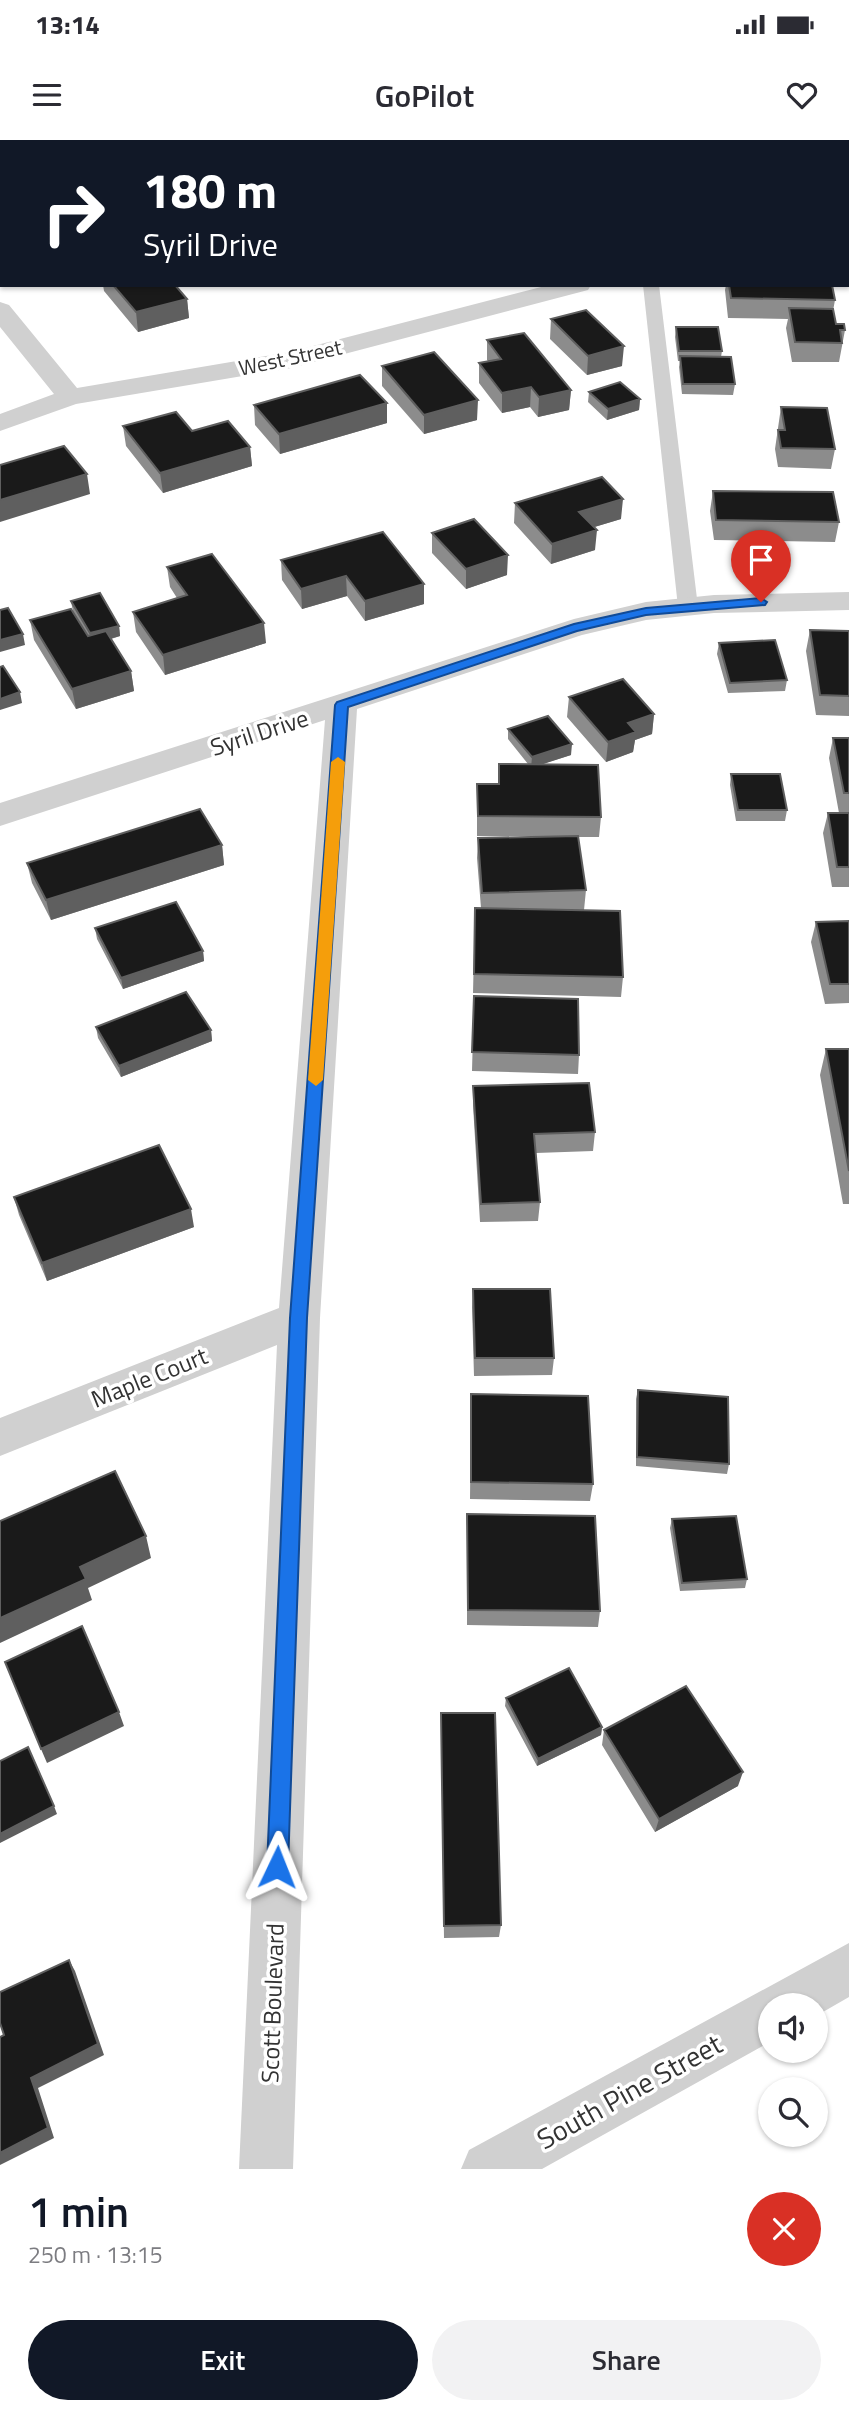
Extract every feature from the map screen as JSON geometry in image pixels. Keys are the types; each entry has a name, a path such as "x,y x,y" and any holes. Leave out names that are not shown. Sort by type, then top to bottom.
{"street":[{"name":"West Street","path":"0,423 70,397 291,360 571,287"},
{"path":"0,310 70,397"},
{"name":"Syril Drive","path":"0,815 574,628 646,611 784,601 849,601"},
{"name":"Scott Boulevard","path":"266,2169 299,1318 342,705"},
{"name":"Maple Court","path":"0,1437 299,1318"},
{"path":"806,1993 849,1969"},
{"name":"South Pine Street","path":"488,2169 758,2020"}],"lane":[{"path":"651,287 688,607"}],"building":[{"path":"115,287 177,287 187,299 136,312"},
{"path":"729,287 832,287 835,300 731,298"},
{"path":"789,308 833,309 836,324 844,324 845,330 840,330 842,343 795,342"},
{"path":"586,310 624,346 588,356 551,319"},
{"path":"676,327 718,327 722,351 679,351"},
{"path":"524,333 571,390 539,397 531,387 502,393 479,363 501,359 487,340"},
{"path":"434,352 478,400 424,415 382,366"},
{"path":"680,356 731,357 735,384 683,384"},
{"path":"360,375 387,403 279,434 254,405"},
{"path":"620,382 640,399 608,409 589,392"},
{"path":"781,407 827,408 835,449 781,448 778,430 785,430"},
{"path":"176,412 192,431 228,421 250,447 160,473 123,426"},
{"path":"64,446 87,474 0,500 0,465"},
{"path":"602,477 623,499 579,512 597,530 552,544 515,503"},
{"path":"713,491 833,492 839,522 716,520"},
{"path":"474,519 508,555 466,569 432,533"},
{"path":"383,532 424,584 365,601 346,576 301,589 281,560"},
{"path":"212,554 264,623 163,655 133,612 187,595 167,567"},
{"path":"100,593 119,626 90,633 71,601"},
{"path":"8,608 23,634 0,640 0,610"},
{"path":"71,609 88,636 106,631 131,671 72,689 30,620"},
{"path":"810,630 849,631 849,696 820,695"},
{"path":"775,640 787,680 730,683 719,643"},
{"path":"3,666 20,692 0,699 0,667"},
{"path":"623,679 654,714 628,723 636,732 608,742 569,697"},
{"path":"548,716 572,744 532,757 508,729"},
{"path":"833,738 849,738 849,793 844,793"},
{"path":"499,764 598,765 601,817 478,816 477,784 499,784"},
{"path":"731,774 780,774 787,810 738,810"},
{"path":"200,809 222,845 46,900 27,863"},
{"path":"828,813 849,813 849,867 837,867"},
{"path":"578,836 586,890 482,893 478,838"},
{"path":"176,902 203,951 121,978 95,928"},
{"path":"475,908 620,911 623,977 474,974"},
{"path":"849,921 849,984 830,984 816,922"},
{"path":"186,992 211,1030 119,1066 96,1027"},
{"path":"474,996 578,999 579,1055 472,1052"},
{"path":"826,1049 849,1049 849,1171"},
{"path":"589,1083 595,1132 534,1134 540,1202 481,1204 473,1086"},
{"path":"159,1145 191,1209 42,1263 14,1197"},
{"path":"473,1289 550,1289 554,1358 475,1358"},
{"path":"638,1390 728,1397 729,1464 637,1457"},
{"path":"471,1394 588,1396 593,1484 471,1482"},
{"path":"115,1471 146,1536 80,1567 86,1579 0,1618 0,1521"},
{"path":"467,1514 595,1516 600,1611 468,1610"},
{"path":"736,1516 747,1579 682,1583 672,1519"},
{"path":"82,1626 119,1712 41,1749 5,1662"},
{"path":"569,1668 602,1727 538,1759 506,1698"},
{"path":"686,1686 743,1772 659,1819 604,1730"},
{"path":"441,1713 495,1713 501,1925 444,1926"},
{"path":"28,1747 54,1806 0,1834 0,1761"},
{"path":"69,1960 98,2044 31,2078 48,2128 0,2153 0,2037 4,2035 0,2023 0,1992"}],"slow traffic":[{"path":"316,1080 338,762"}],"route":[{"path":"277,1867 299,1318 342,705 574,628 646,611 761,602"}]}
